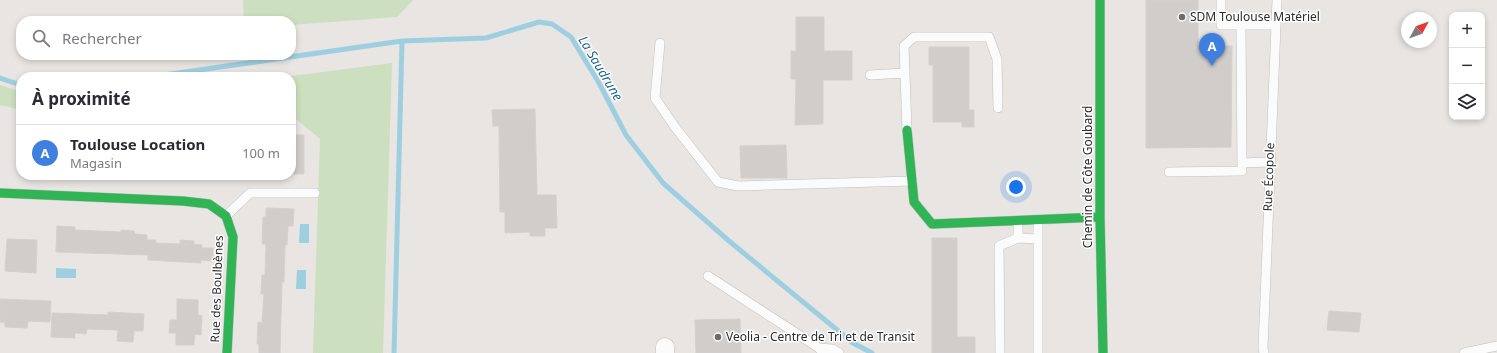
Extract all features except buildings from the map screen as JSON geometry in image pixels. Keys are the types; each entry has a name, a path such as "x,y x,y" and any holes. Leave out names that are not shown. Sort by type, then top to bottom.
{"street":[{"name":"Chemin de Côte Goubard","path":"1100,0 1100,217 1103,353"},
{"path":"907,130 914,202 932,224 1038,221 1100,217"},
{"path":"0,193 183,201 209,204 226,216"},
{"name":"Rue des Boulbènes","path":"226,216 233,237 227,353"}],"lane":[{"path":"1221,0 1221,25 1276,25"},
{"name":"Rue Écopole","path":"1264,353 1277,0"},
{"path":"1169,172 1242,171 1241,25"},
{"path":"907,130 904,46 914,37 988,37 997,58 998,108"},
{"path":"660,43 655,98 675,127 718,182 738,186 912,181"},
{"path":"870,75 905,73"},
{"path":"1242,163 1270,162"},
{"path":"868,172 868,182"},
{"path":"226,216 250,193 314,193"},
{"path":"1018,221 1018,238"},
{"path":"1038,221 1038,353"},
{"path":"1000,353 999,246 1018,238 1038,239"},
{"path":"708,276 821,350 832,349 839,353"},
{"path":"1464,353 1497,346"}],"green space":[{"path":"243,0 413,0 397,17 296,25 296,16 244,16"},
{"path":"392,63 383,353 313,353 320,139 296,119 296,75"},
{"path":"0,85 16,90 16,109 0,105"}],"water":[{"path":"300,224 309,224 309,243 299,243"},
{"path":"56,268 76,269 76,278 56,278"},
{"path":"297,270 306,270 306,289 296,289"}],"waterway":[{"name":"La Saudrune","path":"296,56 402,41 486,38 539,22 552,24 571,37 599,83 626,135 663,183 729,241 853,343 872,353"},
{"path":"394,353 402,41"},
{"name":"La Saudrune","path":"185,72 269,60"},
{"name":"La Saudrune","path":"0,78 16,83"}],"traffic: fast":[{"path":"1100,0 1100,217 1103,353"},
{"path":"907,130 914,202 932,224 1100,217"},
{"path":"0,193 183,201 209,204 226,216 233,237 227,353"}],"place":[{"name":"SDM Toulouse Matériel","path":"1182,17"},
{"name":"Toulouse Location","path":"1212,66"},
{"name":"Veolia - Centre de Tri et de Transit","path":"718,337"}]}
